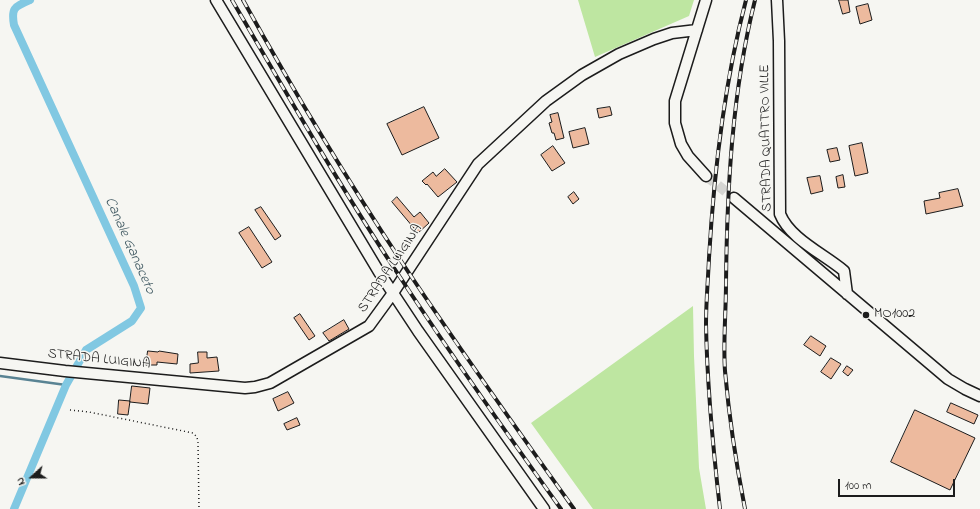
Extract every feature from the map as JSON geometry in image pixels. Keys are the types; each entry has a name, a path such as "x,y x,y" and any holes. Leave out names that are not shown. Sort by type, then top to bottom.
{"street":[{"path":"216,0 379,272 418,331 544,509"},
{"path":"706,0 675,101 675,123 681,144 688,156 706,176"},
{"name":"STRADA QUATTRO VILLE","path":"778,0 780,214 788,227 817,253 844,271 846,294"},
{"name":"STRADA LUIGINA","path":"0,363 65,371 245,388 270,383 369,326 393,293 478,164 524,119 565,86 600,64 654,39 672,34 697,30"},
{"name":"STRADA QUATTRO VILLE","path":"734,198 948,379 980,396"}],"path":[{"path":"70,410 89,412 193,433 197,437 199,509"}],"green space":[{"path":"578,0 694,0 689,16 595,57"},
{"path":"693,306 699,468 706,509 593,509 531,423"}],"building":[{"path":"839,0 848,0 850,12 843,14"},
{"path":"868,4 872,20 860,24 856,7"},
{"path":"424,107 439,138 402,155 387,124"},
{"path":"610,107 612,115 599,118 597,109"},
{"path":"558,113 564,138 556,140 549,123 552,122 550,115"},
{"path":"585,128 589,144 573,148 569,132"},
{"path":"862,143 868,173 855,176 849,146"},
{"path":"553,146 565,163 552,171 541,155"},
{"path":"837,148 840,160 830,162 827,150"},
{"path":"445,169 457,182 438,197 427,184 426,185 422,181 433,172 436,176"},
{"path":"843,175 845,187 838,188 836,177"},
{"path":"820,176 823,191 811,194 807,178"},
{"path":"958,189 963,206 926,214 924,201 940,198 939,193"},
{"path":"574,192 579,199 573,204 568,197"},
{"path":"397,197 414,217 420,212 429,223 418,233 392,202"},
{"path":"261,207 281,236 275,240 255,210"},
{"path":"249,227 272,262 262,268 239,233"},
{"path":"300,314 315,336 309,340 294,318"},
{"path":"344,320 349,329 329,341 323,333"},
{"path":"811,336 826,346 820,356 804,345"},
{"path":"148,351 178,354 177,364 157,362 157,365 146,365"},
{"path":"198,352 207,352 207,358 217,357 219,371 190,373 190,364 198,363"},
{"path":"831,358 841,364 831,379 821,372"},
{"path":"847,366 853,370 848,376 843,372"},
{"path":"132,386 150,388 148,404 130,402"},
{"path":"288,392 294,403 278,411 273,399"},
{"path":"119,400 130,401 128,415 118,414"},
{"path":"951,403 978,415 974,424 947,412"},
{"path":"915,410 975,438 950,490 891,462"},
{"path":"297,418 300,425 287,430 284,424"}],"waterway":[{"name":"Canale Ganaceto","path":"14,509 66,385 86,350 132,321 141,308 134,286 14,25 13,15 15,9 20,4 30,0"},
{"path":"0,376 66,385"}],"tunnel":[{"path":"706,176 734,198"}],"railway":[{"path":"232,0 312,137 374,238 498,421 561,509"},
{"path":"243,0 320,134 382,232 466,357 574,509"},
{"path":"720,509 709,394 706,324 707,299 711,225 721,128 738,32 746,0"},
{"path":"745,509 729,406 724,360 724,338 732,140 741,70 755,0"}],"place":[{"name":"MO1002","path":"866,315"}]}
